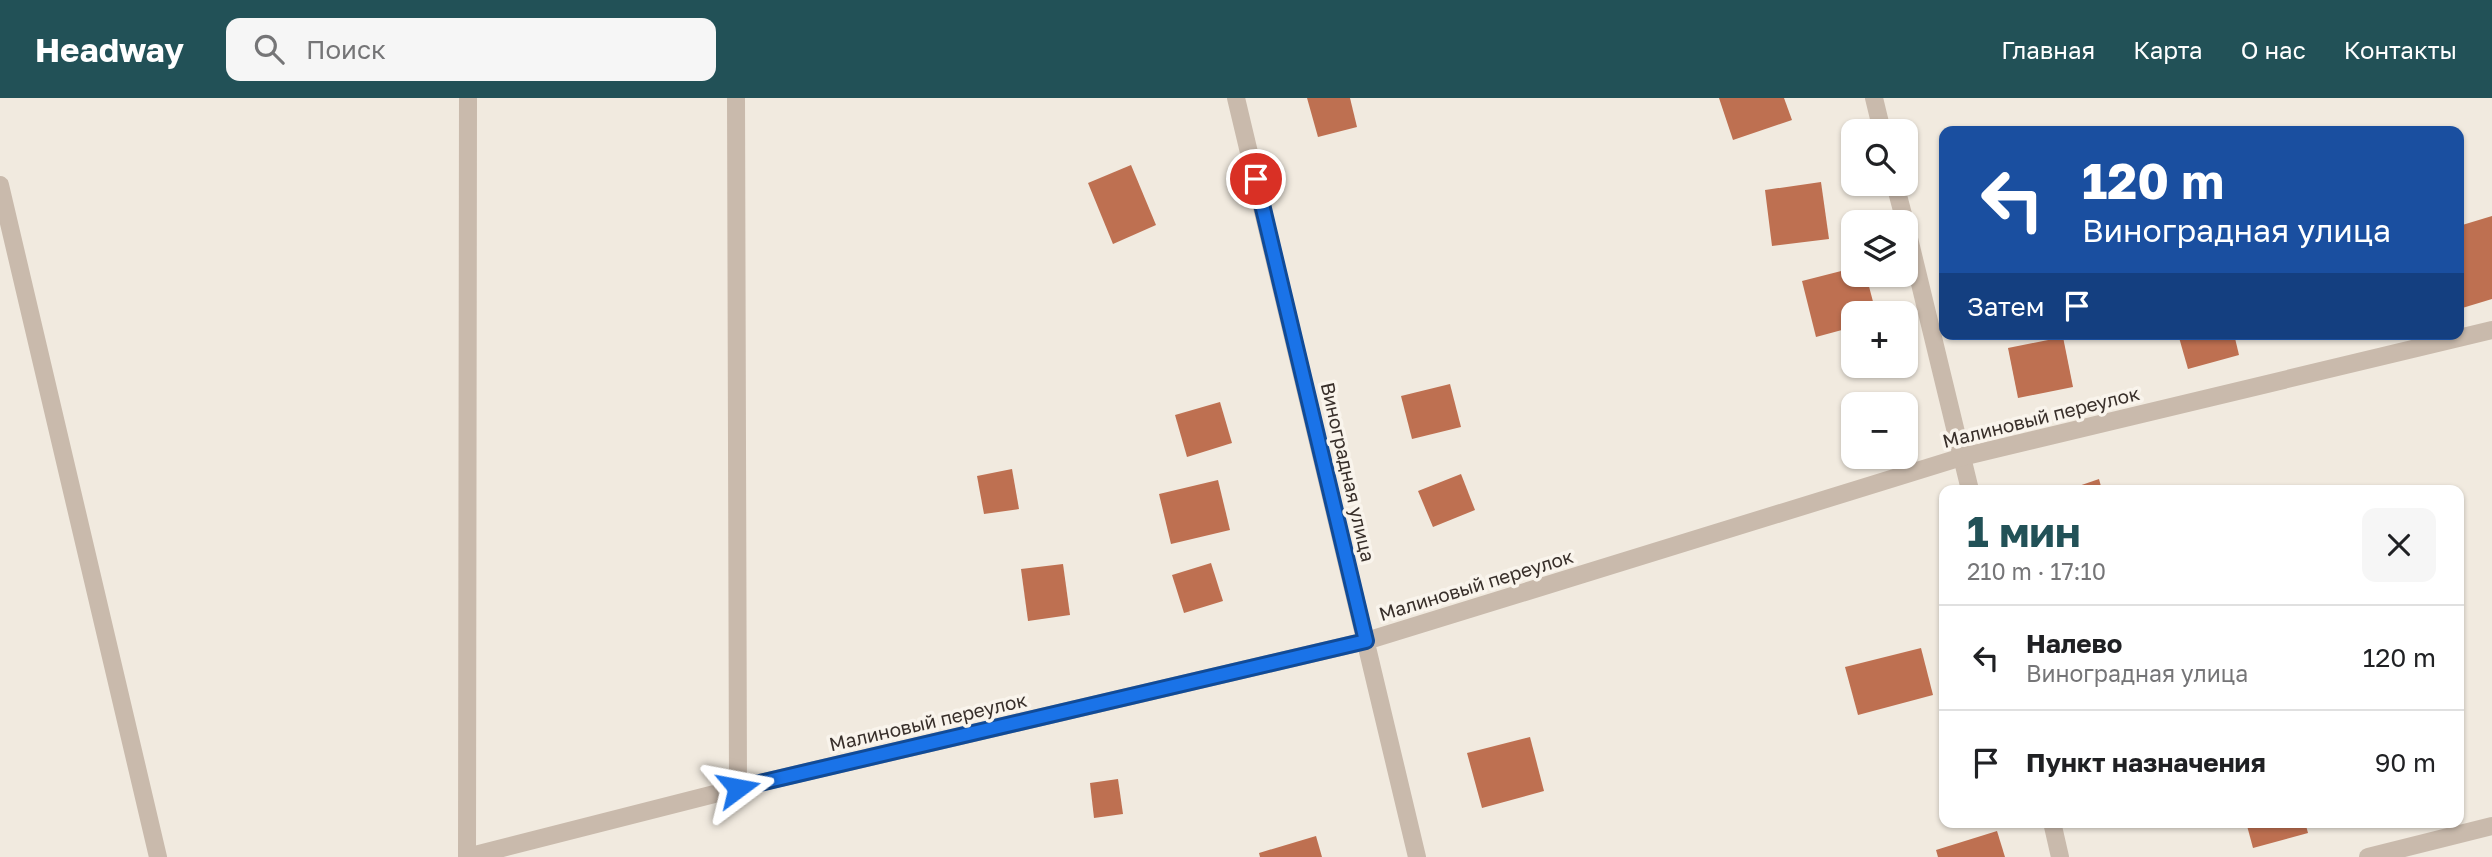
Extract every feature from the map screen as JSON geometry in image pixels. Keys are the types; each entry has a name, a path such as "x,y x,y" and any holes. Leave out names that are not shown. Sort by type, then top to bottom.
{"street":[{"path":"467,857 468,98"},
{"path":"736,98 738,788"},
{"name":"Виноградная улица","path":"1236,98 1416,857"},
{"path":"1874,98 1879,119"},
{"path":"0,185 158,857"},
{"path":"1918,277 1969,485"},
{"name":"Малиновый переулок","path":"2464,337 2492,330"},
{"name":"Малиновый переулок","path":"467,857 738,788 1366,641 1962,457 2450,340"},
{"path":"2368,857 2492,826"},
{"path":"2053,828 2060,857"}],"building":[{"path":"1307,98 1350,98 1357,127 1318,137"},
{"path":"1719,98 1784,98 1792,120 1733,140"},
{"path":"1131,165 1156,225 1113,244 1088,183"},
{"path":"1821,182 1829,239 1772,246 1765,190"},
{"path":"2492,216 2492,299 2464,307 2464,224"},
{"path":"1841,271 1841,287 1869,287 1873,301 1841,301 1841,330 1816,337 1802,281"},
{"path":"2048,340 2064,340 2073,387 2018,398 2008,348"},
{"path":"2180,340 2235,340 2239,355 2188,369"},
{"path":"1450,384 1461,427 1412,439 1401,396"},
{"path":"1220,402 1232,443 1187,457 1175,415"},
{"path":"1012,469 1019,509 984,514 977,476"},
{"path":"1461,474 1475,510 1433,527 1418,491"},
{"path":"2099,479 2101,485 2082,485"},
{"path":"1218,480 1230,530 1171,544 1159,494"},
{"path":"1211,563 1223,601 1184,613 1172,575"},
{"path":"1063,564 1070,615 1028,621 1021,569"},
{"path":"1921,648 1933,695 1858,715 1845,667"},
{"path":"1530,737 1544,791 1482,808 1467,753"},
{"path":"1118,779 1123,814 1094,818 1090,783"},
{"path":"2248,828 2307,828 2308,833 2253,848"},
{"path":"1997,831 2005,857 1938,857 1936,850"},
{"path":"1316,836 1322,857 1260,857 1259,853"}],"route":[{"path":"738,788 1366,641 1256,179"}]}
